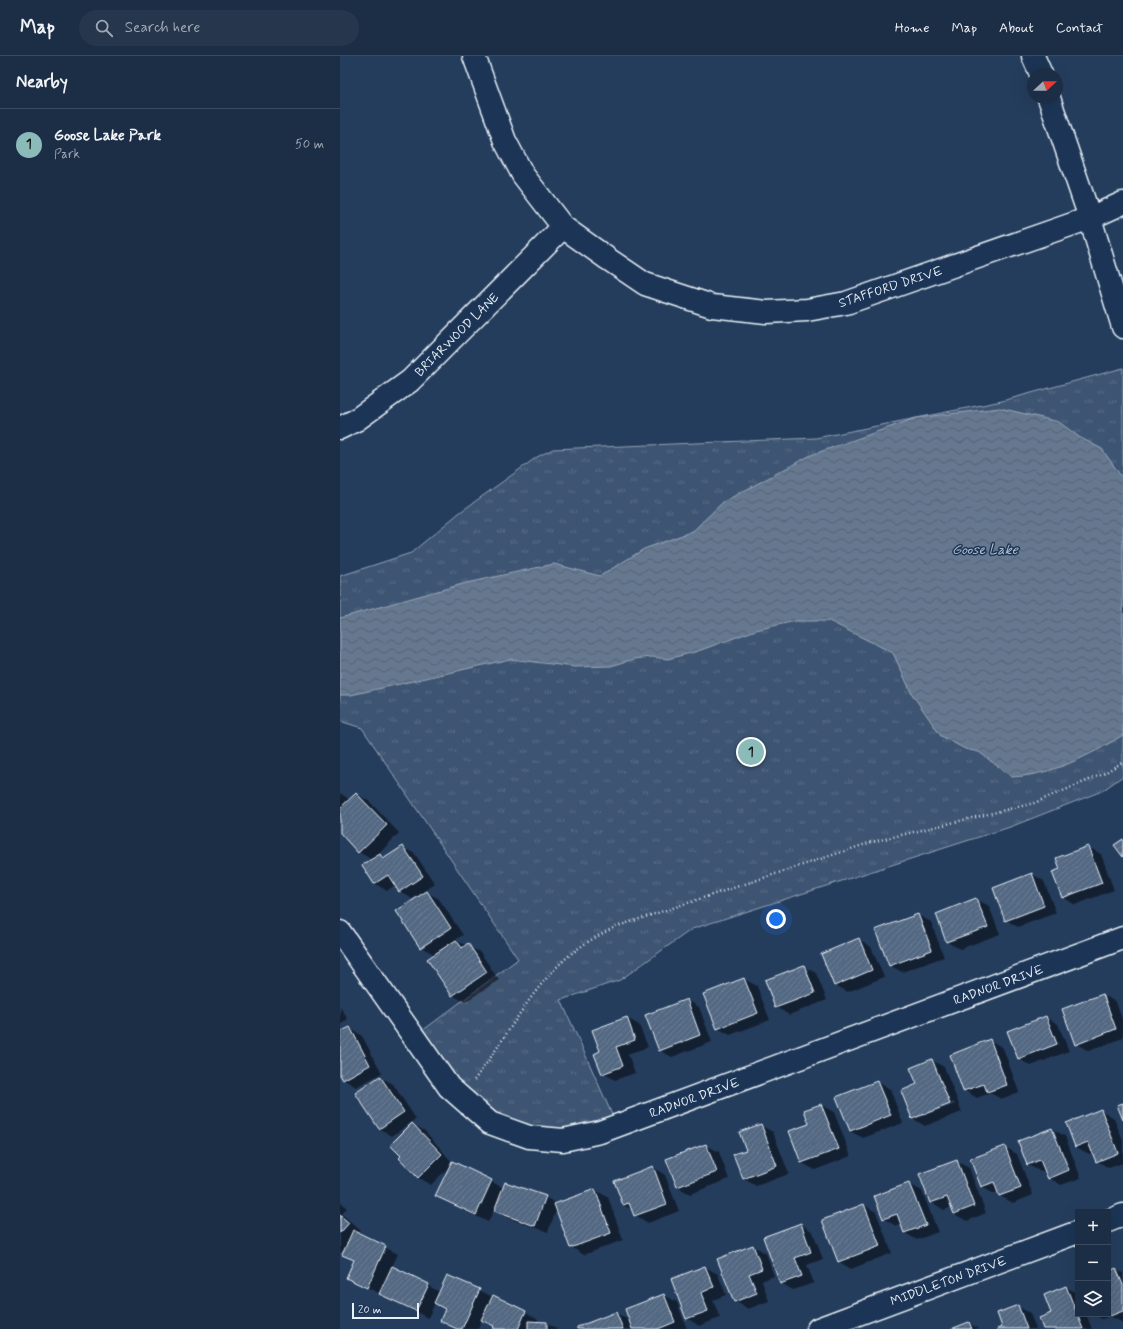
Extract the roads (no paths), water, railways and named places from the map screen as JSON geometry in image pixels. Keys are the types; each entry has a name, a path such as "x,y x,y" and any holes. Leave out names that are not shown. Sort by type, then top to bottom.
{"street":[{"name":"STAFFORD DRIVE","path":"474,56 505,141 523,175 562,227 645,284 712,306 766,312 807,310 846,303 1090,218 1123,203"},
{"path":"1033,56 1038,68"},
{"path":"1051,104 1090,218 1123,327"},
{"name":"BRIARWOOD LANE","path":"340,428 356,420 410,381 562,227"},
{"name":"RADNOR DRIVE","path":"340,932 449,1087 460,1098 490,1124 529,1137 563,1140 600,1132 1123,938"},
{"path":"1111,1219 1123,1215"},
{"name":"MIDDLETON DRIVE","path":"818,1329 1075,1233"}],"water":[{"name":"Goose Lake","path":"1000,408 1059,422 1079,437 1102,449 1123,479 1123,735 1070,763 1041,773 1012,777 979,752 965,749 941,736 912,694 893,653 829,621 795,621 756,630 698,651 668,659 652,657 634,659 611,666 575,667 510,659 351,695 340,695 340,618 466,583 554,564 600,576 644,549 693,531 723,502 811,455 916,418"}],"place":[{"name":"Goose Lake Park","path":"751,752"}]}
